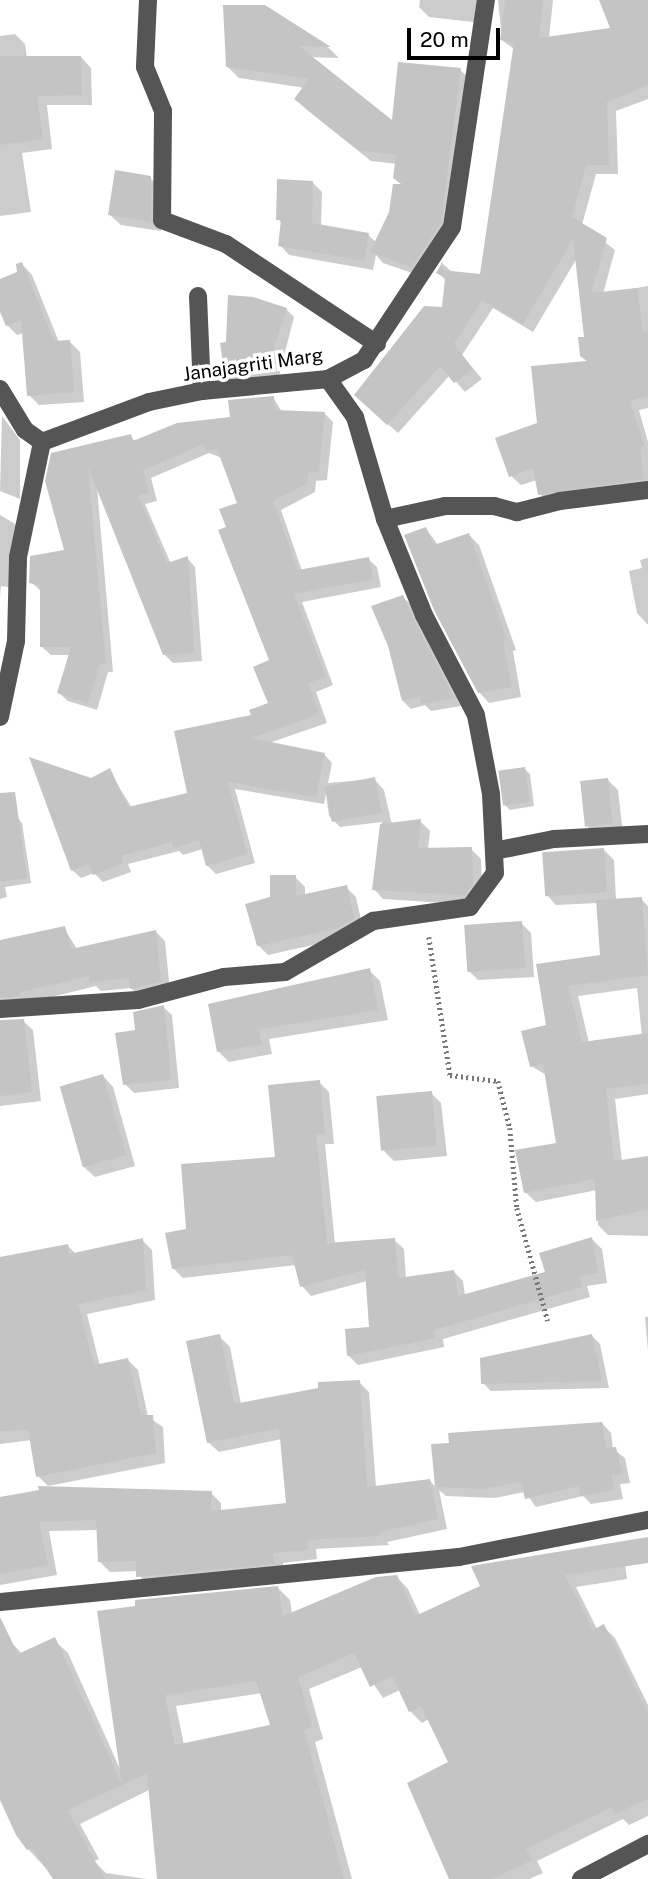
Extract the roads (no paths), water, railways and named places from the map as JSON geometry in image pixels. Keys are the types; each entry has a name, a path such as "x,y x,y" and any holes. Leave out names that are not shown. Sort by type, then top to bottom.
{"street":[{"path":"148,0 145,67 163,111 162,220 226,244 377,344"},
{"name":"Janajagriti Marg","path":"42,442 149,402 202,391 328,379 363,360 377,344 452,227 486,0"},
{"path":"198,296 202,391"},
{"path":"0,1009 138,1000 224,977 285,971 373,921 470,907 495,873 491,794 476,715 424,615 385,519 355,417 328,379"},
{"path":"0,389 25,430 42,442 18,557 16,641 0,717"},
{"path":"385,519 445,506 494,506 517,512 560,501 648,490"},
{"path":"494,851 554,839 648,834"},
{"path":"0,1602 459,1557 648,1520"},
{"path":"581,1879 648,1844"}]}
